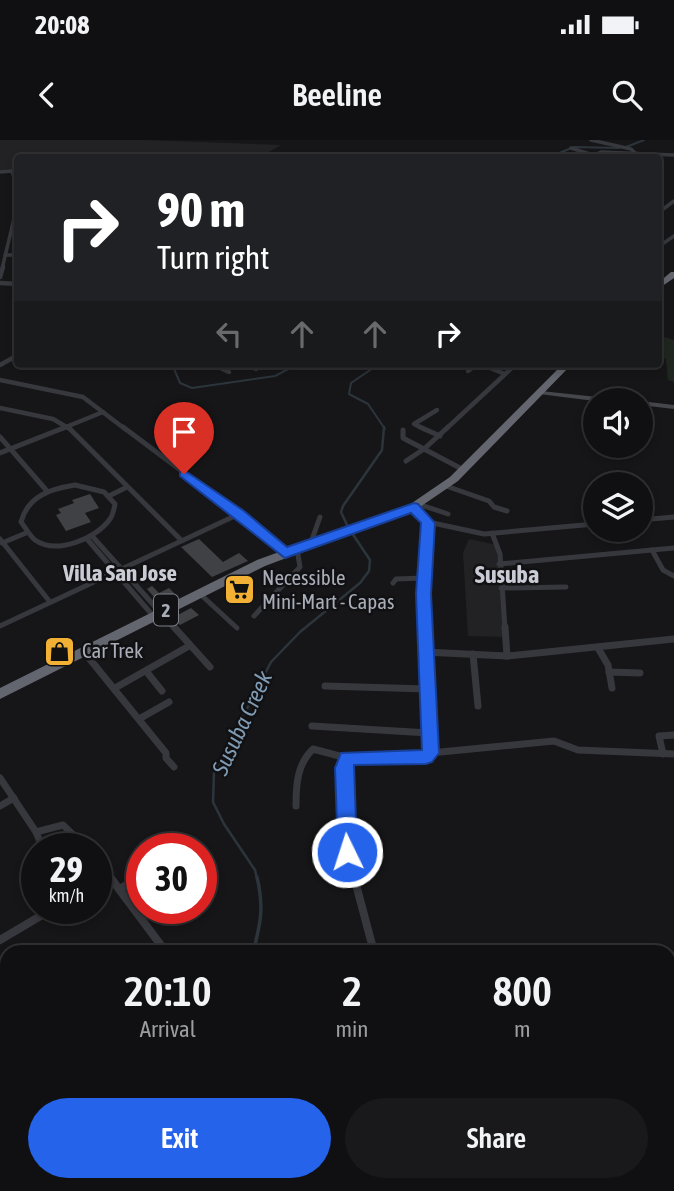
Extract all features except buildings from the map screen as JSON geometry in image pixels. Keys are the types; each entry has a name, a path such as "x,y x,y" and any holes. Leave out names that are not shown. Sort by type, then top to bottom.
{"highway":[{"name":"2","path":"0,694 199,593 297,549 416,505 446,486 563,368"}],"street":[{"path":"592,140 631,149 636,154"},
{"path":"571,148 590,154"},
{"path":"0,172 12,171 14,177"},
{"path":"0,277 14,222"},
{"path":"5,255 14,255"},
{"path":"220,368 229,372"},
{"path":"468,371 473,368"},
{"path":"489,368 505,374"},
{"path":"406,461 440,436 512,368"},
{"path":"0,380 83,397 239,514 297,549"},
{"path":"541,393 583,398"},
{"path":"653,405 674,407"},
{"path":"0,408 53,419 68,427 181,540"},
{"path":"437,410 414,424 440,436"},
{"path":"0,453 103,412"},
{"path":"403,430 403,438 462,469"},
{"path":"0,437 47,491"},
{"path":"60,486 89,486 109,496 114,504 110,522 89,538 61,544 47,543 25,532 21,522 22,513 36,497 60,486"},
{"path":"446,486 489,501 497,509 507,511"},
{"path":"109,496 127,487"},
{"path":"416,505 448,514"},
{"path":"416,505 428,523 425,652 430,753"},
{"path":"0,626 239,514"},
{"path":"254,616 300,567 297,549 320,517"},
{"path":"653,519 674,517"},
{"path":"428,523 474,534 583,525"},
{"path":"25,532 1,541 50,602"},
{"path":"492,533 499,546 507,656"},
{"path":"89,538 158,615 210,667"},
{"path":"499,564 674,548"},
{"path":"652,550 663,570 674,576"},
{"path":"393,583 396,579 425,578"},
{"path":"501,588 566,587"},
{"path":"199,593 237,628"},
{"path":"425,652 507,656 674,639"},
{"path":"115,688 189,646"},
{"path":"598,648 604,656 612,688"},
{"path":"84,652 115,688 174,767"},
{"path":"473,654 478,706"},
{"path":"146,671 162,691"},
{"path":"609,672 640,673"},
{"path":"325,686 427,689"},
{"path":"139,719 169,702"},
{"path":"312,726 429,733"},
{"path":"663,754 659,736 674,735"},
{"path":"296,806 296,779 307,753 313,750 347,758 408,759 426,757 430,753 554,741 579,750 674,754"},
{"path":"347,758 344,768 347,852 372,945"},
{"path":"0,778 36,832 62,825 71,833"},
{"path":"0,806 13,798"},
{"path":"112,881 162,945"},
{"path":"119,889 126,885"},
{"path":"0,940 27,924"}],"shaded area":[{"path":"0,140 146,140 281,145 266,154 14,154 14,170 0,171"},
{"path":"662,336 674,340 674,382 668,380 666,359 662,358"},
{"path":"469,539 497,545 504,637 468,636 463,553"}],"waterway":[{"name":"Susuba Creek","path":"626,147 644,140"},
{"name":"Susuba Creek","path":"557,154 574,147 619,148"},
{"name":"Susuba Creek","path":"174,368 180,383 192,388 275,376 290,368"},
{"name":"Susuba Creek","path":"373,368 351,383 349,394 368,404 384,427"},
{"name":"Susuba Creek","path":"348,527 341,512 343,506 382,450 384,427"},
{"name":"Susuba Creek","path":"257,879 255,870 224,824 213,802 214,773 271,662 300,632 360,583 369,571 370,560 352,533"},
{"name":"Susuba Creek","path":"255,945 261,915 257,877"}],"place":[{"name":"Necessible Mini-Mart - Capas","path":"239,590"},
{"name":"Car Trek","path":"59,651"}],"district":[{"name":"Villa San Jose","path":"120,573"},
{"name":"Susuba","path":"507,575"}],"route":[{"path":"184,474 271,538 285,553 414,507 428,523 424,594 430,753 426,757 408,759 347,758 344,768 347,852"}]}
